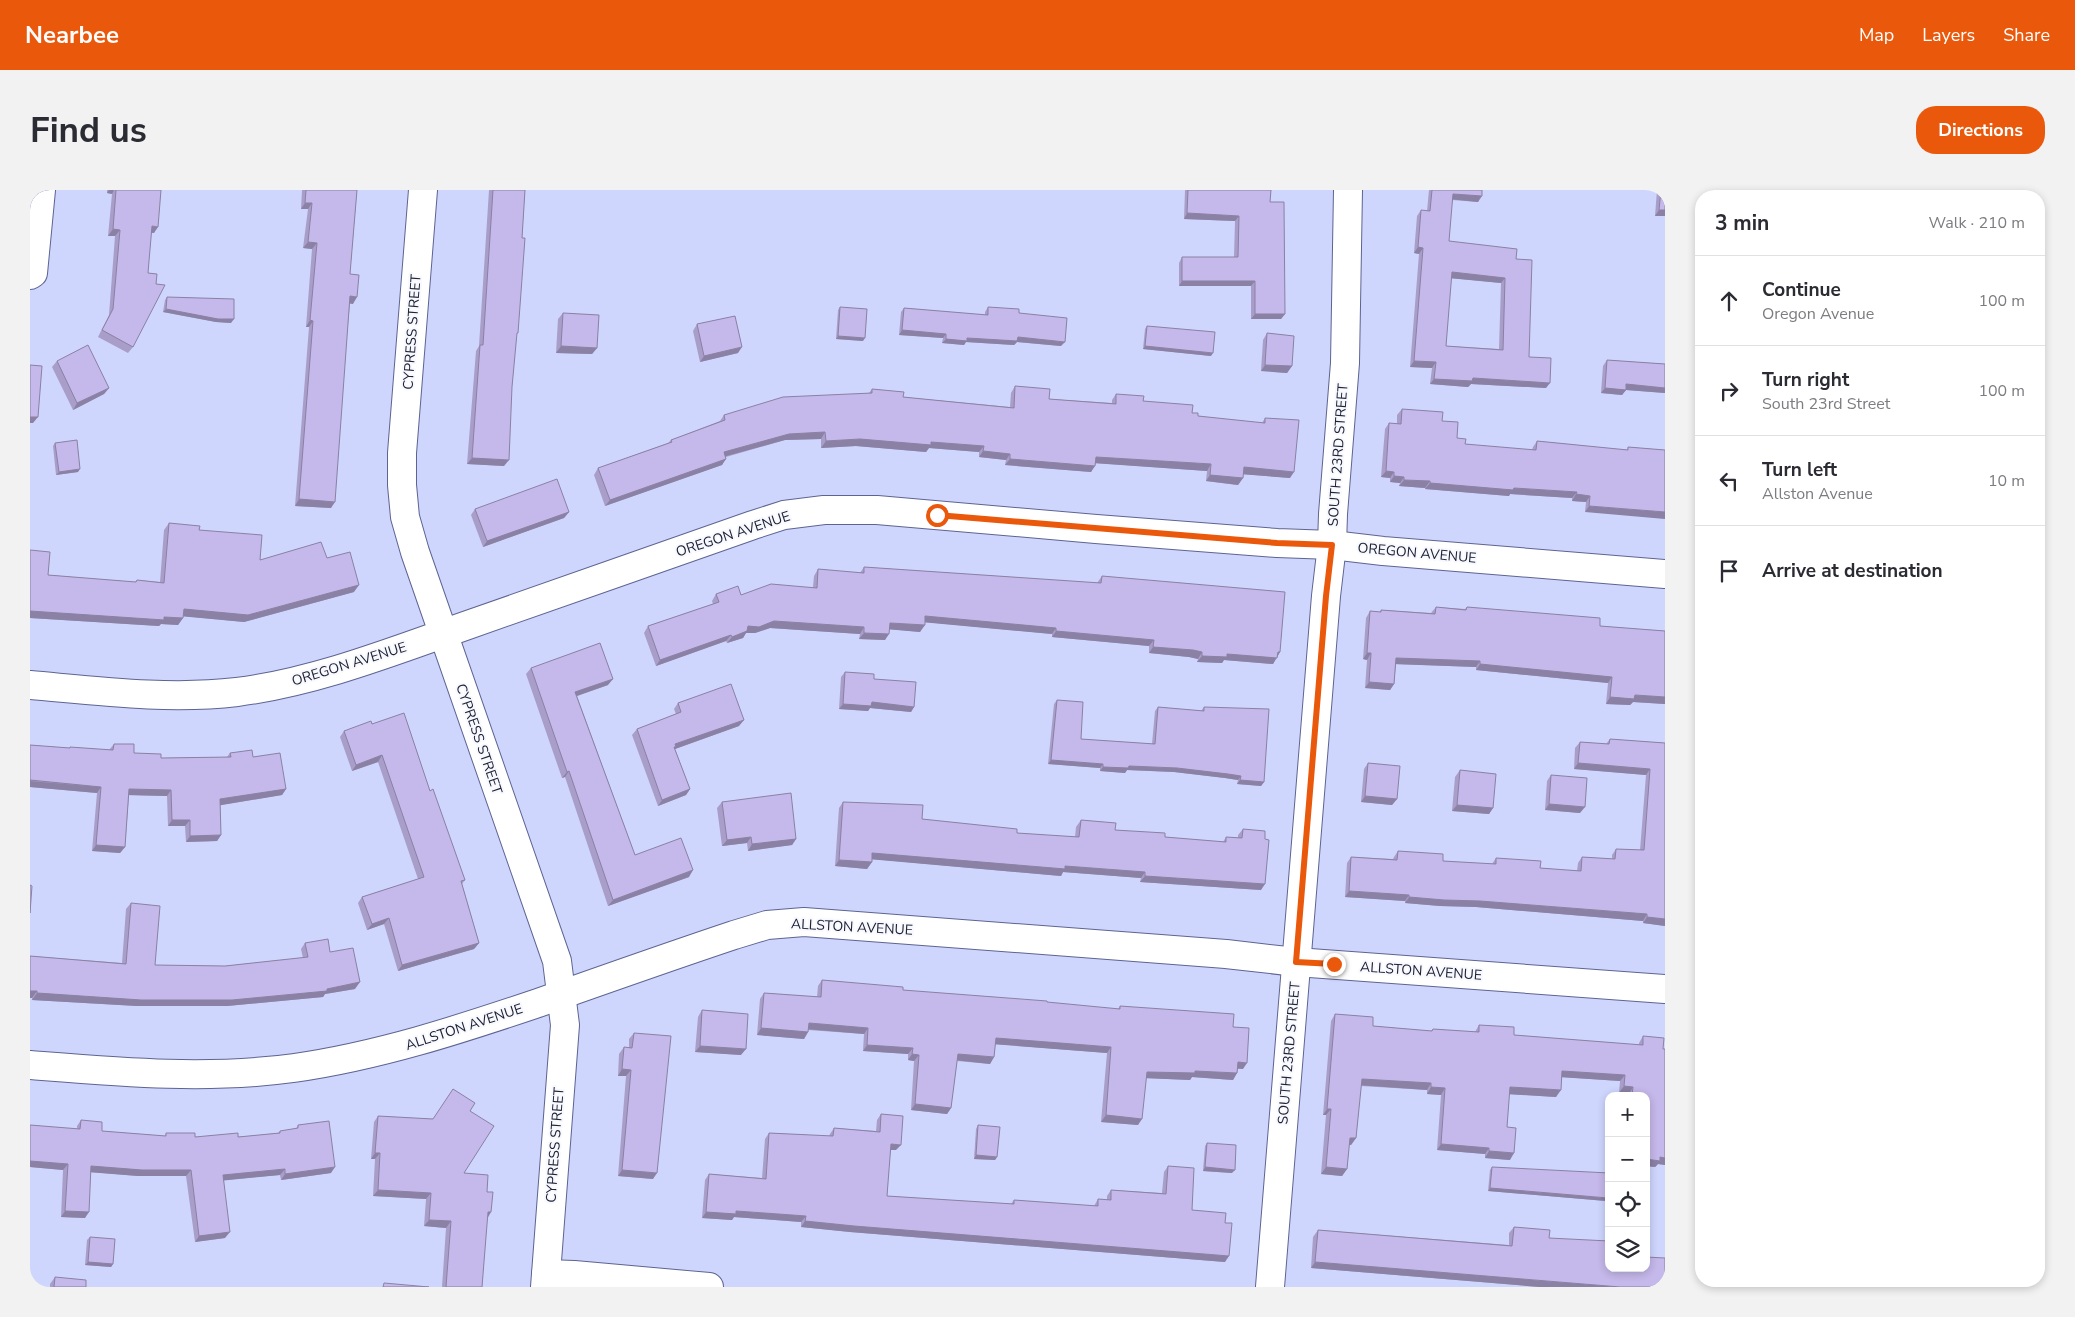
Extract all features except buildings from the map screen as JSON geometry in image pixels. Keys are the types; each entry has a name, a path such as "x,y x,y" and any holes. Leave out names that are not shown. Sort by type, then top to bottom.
{"street":[{"path":"30,275 33,273 37,247 41,190"},
{"name":"CYPRESS STREET","path":"423,190 402,453 405,517 442,634 557,961 564,1025 545,1281"},
{"name":"SOUTH 23RD STREET","path":"1270,1287 1326,596 1332,545 1345,363 1348,190"},
{"name":"OREGON AVENUE","path":"30,685 171,695 236,692 286,684 442,634 753,525 784,515 824,510 877,510 1277,543 1332,545 1383,552 1665,574"},
{"name":"ALLSTON AVENUE","path":"30,1065 128,1072 219,1074 292,1068 345,1060 398,1048 767,925 804,922 1226,954 1296,962 1665,989"},
{"path":"545,1281 574,1275 709,1287"}],"route":[{"path":"937,515 1277,543 1332,545 1326,596 1300,932 1296,962 1334,964"}]}
